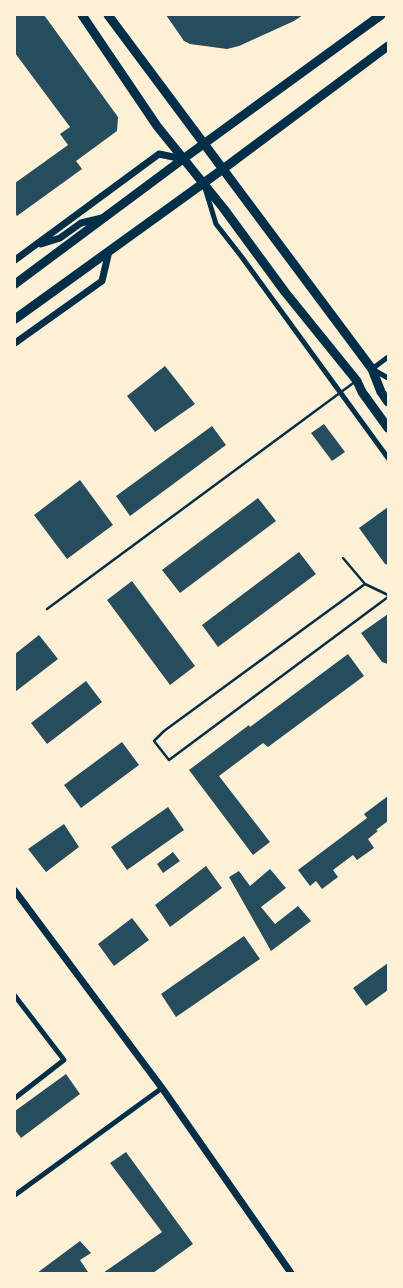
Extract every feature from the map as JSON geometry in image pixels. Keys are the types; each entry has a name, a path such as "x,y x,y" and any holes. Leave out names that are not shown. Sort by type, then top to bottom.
{"main road":[{"path":"82,15 158,126 224,208 285,292 357,381 362,392 388,428"},
{"path":"108,15 372,369 381,392 388,402"},
{"path":"15,284 183,158 205,144 381,15"},
{"path":"15,319 223,169 388,46"}],"street":[{"path":"15,260 159,154 183,158"},
{"path":"203,183 216,224 388,458"},
{"path":"34,247 60,238 81,223 105,217"},
{"path":"15,343 102,281 109,251"},
{"path":"388,357 372,369 388,378"},
{"path":"15,891 162,1088 291,1273"},
{"path":"15,996 64,1060 15,1098"},
{"path":"15,1195 162,1088"}],"lane":[{"path":"47,609 357,381"},
{"path":"343,558 365,584 388,596 169,760 154,741 164,731 365,584"}],"building":[{"path":"15,15 44,15 118,117 117,131 76,161 82,169 17,216 15,213 15,183 68,145 60,134 70,127 15,53"},
{"path":"166,15 303,15 239,46 227,49 190,44 184,41"},
{"path":"165,366 195,404 155,432 127,396"},
{"path":"324,424 345,452 332,461 311,433"},
{"path":"212,426 226,445 130,516 116,496"},
{"path":"80,480 113,525 67,559 34,515"},
{"path":"258,498 276,521 180,593 162,570"},
{"path":"388,507 388,565 385,564 359,528"},
{"path":"299,552 316,574 218,647 202,625"},
{"path":"132,581 195,666 170,685 107,600"},
{"path":"388,614 388,664 382,662 361,633"},
{"path":"39,635 58,659 15,692 15,654"},
{"path":"348,654 364,676 268,747 263,743 219,776 270,842 253,855 189,770"},
{"path":"86,681 102,702 47,744 31,723"},
{"path":"122,742 139,765 81,808 64,785"},
{"path":"388,796 388,821 368,839 374,848 357,860 353,855 333,870 338,877 322,889 316,881 310,886 298,870 367,818 364,814"},
{"path":"168,807 184,830 127,870 111,847"},
{"path":"64,824 79,847 46,872 28,849"},
{"path":"173,852 180,861 163,873 157,864"},
{"path":"206,866 222,888 170,927 155,905"},
{"path":"270,869 286,888 261,907 275,924 298,906 311,921 271,951 229,877 239,871 250,886"},
{"path":"132,918 149,940 114,966 98,944"},
{"path":"244,936 260,959 176,1017 161,994"},
{"path":"388,963 388,990 366,1006 353,988"},
{"path":"66,1074 80,1094 21,1138 15,1130 15,1111"},
{"path":"126,1152 193,1244 153,1273 103,1273 162,1232 110,1163"},
{"path":"80,1241 91,1253 80,1260 88,1272 37,1273"}]}
